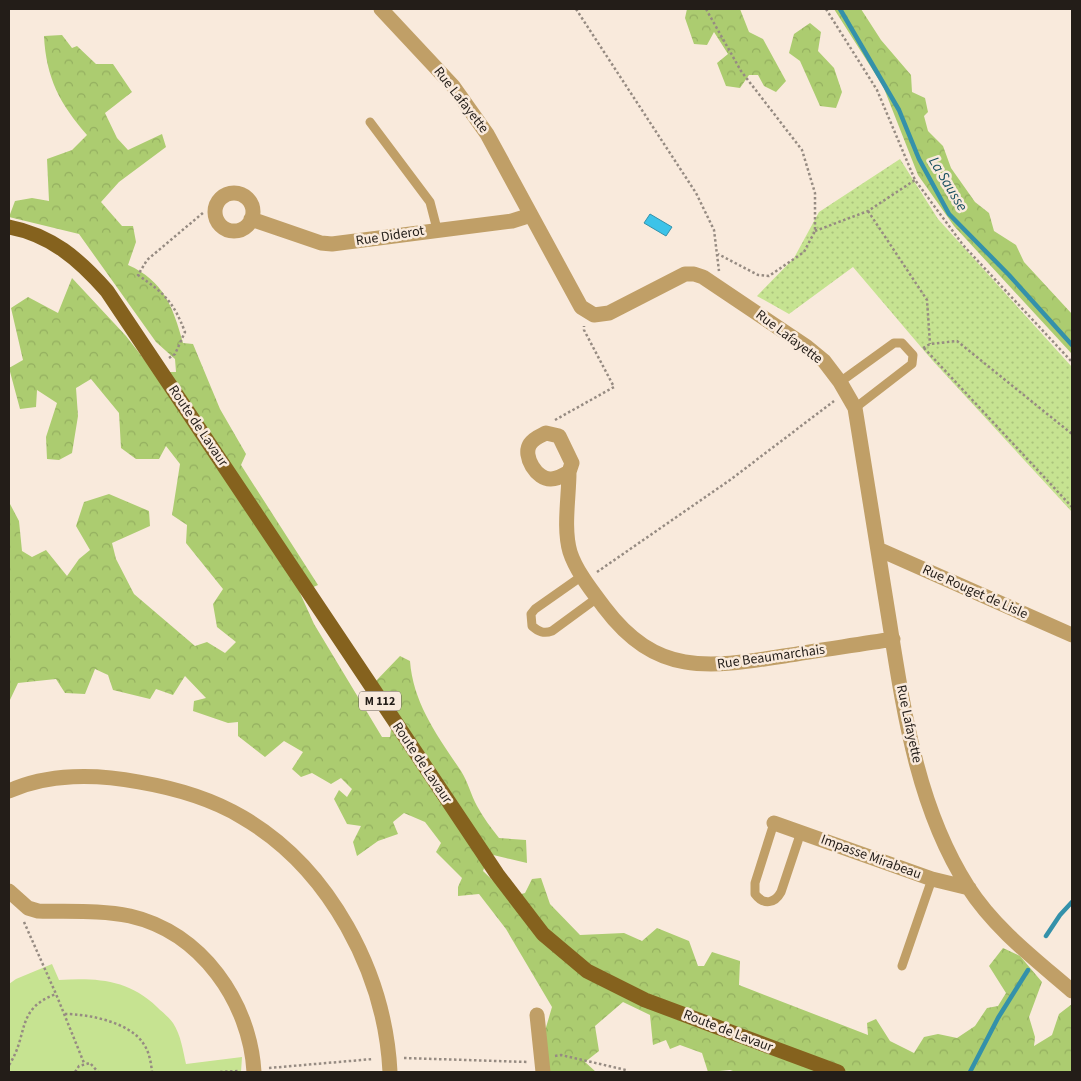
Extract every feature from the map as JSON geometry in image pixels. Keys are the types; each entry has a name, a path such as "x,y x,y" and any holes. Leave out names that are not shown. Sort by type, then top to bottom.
{"main road":[{"name":"Route de Lavaur","path":"9,227 42,237 71,255 107,291 496,874 543,934 587,971 645,1000 838,1072"}],"street":[{"name":"Rue Lafayette","path":"382,9 453,86 470,108 503,160 576,301 587,312 594,315 609,313 684,274 694,274 714,283 807,347 824,361 844,386 855,408 905,720 920,775 941,837 968,888 988,913 1025,952 1072,991"},
{"name":"Rue Diderot","path":"251,219 321,243 332,244 384,239 437,229 512,221 531,215"},
{"path":"553,433 546,433 530,443 529,457 537,474 545,479 553,480 569,472"},
{"name":"Rue Beaumarchais","path":"553,433 559,436 570,455 572,463 569,472 570,552 584,578 611,617 637,641 653,652 687,663 726,665 893,639"},
{"name":"Rue Rouget de Lisle","path":"878,550 1072,635"},
{"path":"9,791 34,781 55,778 98,777 128,780 182,792 214,804 242,816 266,832 302,865 342,919 356,942 366,964 378,1001 390,1065"},
{"name":"Impasse Mirabeau","path":"774,823 932,879 968,888"},
{"path":"9,891 28,908 38,911 111,913 130,916 147,921 180,939 211,966 231,993 248,1031 254,1071"},
{"name":"Rue Lafayette","path":"1057,977 1072,981"},
{"path":"538,1015 542,1066"}],"lane":[{"path":"370,122 430,202 437,229"},
{"path":"844,386 894,343 902,343 913,355 912,364 855,408"},
{"path":"584,578 535,609 531,614 532,626 538,631 546,633 597,598"},
{"path":"774,823 754,883 755,894 764,901 770,903 777,899 781,892 801,832"},
{"path":"902,966 932,879"}],"path":[{"path":"576,9 696,193 714,230 720,272 714,283"},
{"path":"706,9 741,71 802,150 815,193 815,231 804,252 769,276 758,275 718,254"},
{"path":"826,9 877,90 915,180 963,245 1072,362"},
{"path":"815,231 868,212 915,180"},
{"path":"157,365 175,354 184,332 175,307 155,287 138,275 147,260 204,212"},
{"path":"868,212 928,300 930,344"},
{"path":"553,433 554,421 614,387 584,330 587,312"},
{"path":"913,355 930,344 957,341 1072,434"},
{"path":"924,348 1072,507"},
{"path":"584,578 730,480 844,386"},
{"path":"20,915 65,1014 84,1064"},
{"path":"9,1065 18,1049 23,1026 30,1012 38,1002 56,994"},
{"path":"65,1014 89,1016 128,1030 143,1043 148,1052 152,1072"},
{"path":"254,1071 390,1065 418,1057 530,1062 542,1066 561,1055 626,1070 627,1072"},
{"path":"75,1072 79,1066 84,1064 95,1066 98,1072"}],"green space":[{"path":"687,9 740,9 749,32 763,39 786,81 776,92 764,86 758,75 749,75 740,88 726,86 717,63 728,54 714,32 707,45 694,44 685,18"},
{"path":"834,9 861,9 881,40 911,75 912,92 925,98 928,112 924,116 928,131 943,146 951,168 975,202 989,213 994,231 1016,245 1024,262 1072,314 1072,354 954,226 918,175 883,86"},
{"path":"810,23 821,32 818,51 834,68 842,92 836,108 820,106 800,61 789,53 794,34"},
{"path":"62,35 72,48 77,46 96,64 113,64 132,92 105,113 117,138 128,150 162,134 166,147 119,182 101,202 122,226 133,226 136,242 128,265 150,279 165,296 171,307 183,343 193,344 220,409 246,454 241,465 318,585 300,593 314,624 382,737 390,737 392,722 374,683 400,656 410,661 412,676 421,705 463,775 484,818 499,838 526,840 527,863 489,854 483,871 510,897 525,893 532,879 541,878 550,904 580,935 624,933 642,941 657,928 689,941 698,966 704,966 712,952 740,961 739,985 868,1035 867,1023 876,1019 890,1041 914,1053 924,1037 938,1034 957,1038 975,1026 987,1008 998,1006 1006,993 989,966 1003,948 1020,956 1042,982 1029,1017 1035,1037 1034,1046 1052,1035 1059,1014 1072,1004 1072,1072 736,1072 730,1070 708,1072 702,1053 680,1045 670,1049 666,1040 653,1045 650,1015 623,1002 595,1026 599,1051 585,1062 596,1072 546,1072 542,1041 552,1007 506,929 479,894 458,896 458,887 462,878 436,852 441,843 425,822 404,813 393,822 398,834 378,841 357,856 353,842 361,826 347,824 334,799 339,790 347,797 352,789 341,778 331,784 312,773 301,777 292,769 303,752 284,741 265,757 238,736 238,722 228,723 193,711 194,701 206,698 185,676 173,695 156,689 150,699 113,690 108,675 95,669 85,694 65,693 56,679 18,683 9,702 9,485 10,504 19,521 22,551 32,557 46,550 67,576 79,559 90,550 76,526 84,502 109,494 149,511 150,526 112,543 116,559 134,594 195,646 207,642 225,653 236,642 217,627 213,604 223,589 186,543 187,525 172,515 180,464 166,446 159,459 136,459 121,448 119,413 91,379 76,388 78,416 72,453 59,460 47,459 46,437 57,403 37,390 36,407 20,409 9,368 23,360 11,308 28,297 58,313 72,278 126,336 154,372 176,372 175,359 156,342 79,234 9,217 15,201 32,198 49,201 47,159 72,150 87,135 77,124 62,101 51,78 44,36"},
{"path":"900,159 938,219 1072,367 1072,512 932,360 853,267 789,314 757,296 794,258 819,212"},
{"path":"52,964 59,980 86,979 111,982 135,991 146,998 173,1023 180,1038 186,1064 242,1057 241,1072 9,1072 9,984 16,979"}],"water":[{"path":"650,214 672,227 666,236 644,223"}],"waterway":[{"name":"La Sausse","path":"840,9 899,110 919,159 949,214 1009,275 1072,345"},
{"path":"1046,936 1060,915 1072,902"},
{"path":"970,1072 998,1018 1028,970"}]}
